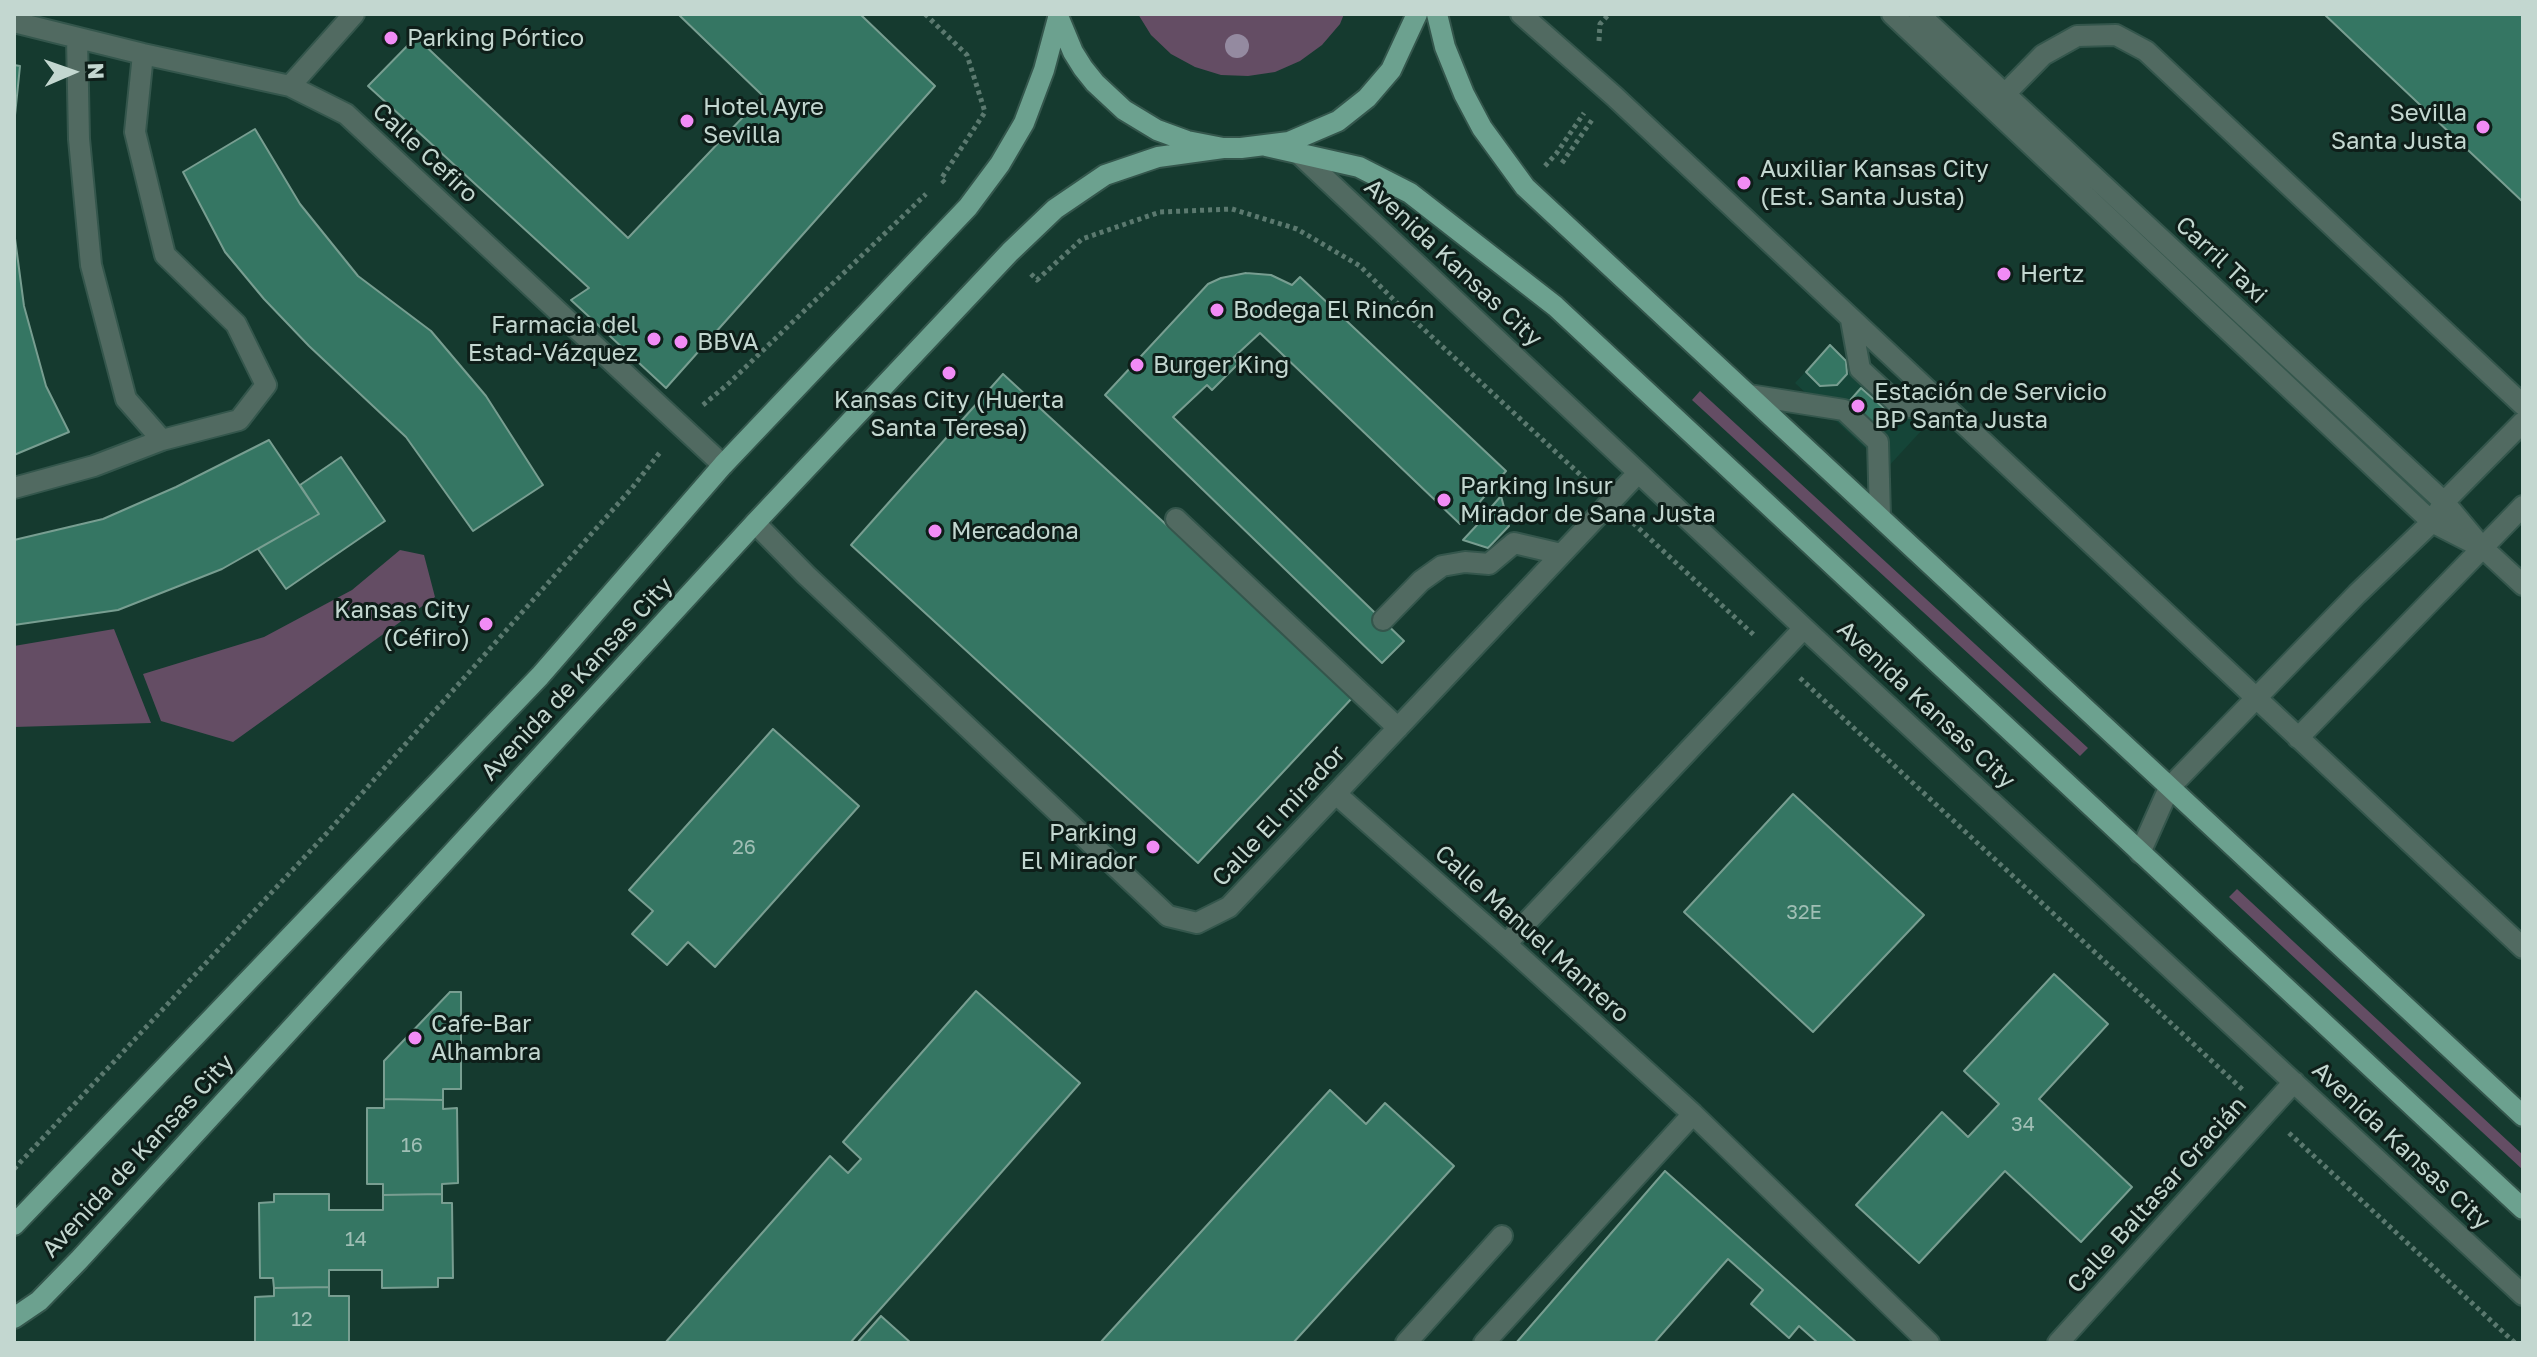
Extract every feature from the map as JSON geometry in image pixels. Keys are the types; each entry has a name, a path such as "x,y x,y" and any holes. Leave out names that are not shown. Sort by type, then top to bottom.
{"main road":[{"path":"1058,16 1083,68 1124,110 1157,130 1187,141 1223,148 1289,142 1338,121 1367,98 1391,70 1417,14"},
{"path":"1437,14 1445,47 1464,94 1482,128 1525,187 2523,1116"},
{"name":"Avenida de Kansas City","path":"14,1225 540,676 723,465 961,214 992,175 1024,123 1044,70 1058,16"},
{"name":"Avenida Kansas City","path":"1266,146 1359,167 1410,193 1555,306 2523,1209"},
{"name":"Avenida de Kansas City","path":"14,1318 39,1301 79,1260 755,523 1010,252 1055,209 1105,175 1158,157 1223,148"}],"street":[{"path":"290,86 354,14"},
{"path":"1521,14 1605,88 2523,948"},
{"path":"1892,14 1998,102 2432,522 2483,548 2523,585"},
{"name":"Carril Taxi","path":"1919,14 1998,102 2444,502 2483,548"},
{"name":"Calle Cefiro","path":"14,22 290,86 346,114 723,465"},
{"path":"1998,102 2043,55 2077,36 2116,35 2146,51 2523,405"},
{"path":"77,38 79,139 91,265 126,399 162,440"},
{"path":"14,488 94,466 162,440 239,420 266,385 236,324 165,255 135,132 143,54"},
{"name":"Avenida Kansas City","path":"1296,151 1804,628 2523,1295"},
{"path":"1851,320 1860,369 1900,406 1946,410"},
{"path":"1749,395 1844,410 1878,442 1880,517"},
{"path":"2140,853 2169,788 2357,594 2432,522 2444,502 2523,422"},
{"name":"Calle El mirador","path":"755,523 1168,916 1197,923 1229,907 1638,473"},
{"path":"2298,738 2523,506"},
{"path":"1176,519 1398,728"},
{"path":"1383,620 1421,581 1442,566 1465,562 1489,564 1514,543 1561,554"},
{"path":"1506,944 1804,628"},
{"name":"Calle Manuel Mantero","path":"1336,794 1693,1114 1929,1343"},
{"name":"Calle Baltasar Gracián","path":"2058,1343 2294,1082"},
{"path":"1484,1343 1693,1114"},
{"path":"1406,1343 1502,1236"}],"path":[{"path":"925,14 967,55 985,112 941,179"},
{"path":"1556,154 1586,110"},
{"path":"1562,163 1597,113"},
{"path":"698,409 926,194"},
{"path":"1037,280 1082,239 1160,212 1232,209 1297,229 1360,266 1427,333 1596,490"},
{"path":"14,1169 326,834 657,456"},
{"path":"1628,519 1762,643"},
{"path":"1791,669 2246,1093"},
{"path":"2301,1144 2515,1343"}],"shaded area":[{"path":"1138,14 1344,14 1340,24 1322,45 1300,61 1275,72 1248,76 1221,75 1195,67 1171,54 1151,35"},
{"name":"Estación de Servicio BP Santa Justa","path":"1830,345 1922,430 1887,468 1795,383"},
{"path":"1700,391 2088,748 2080,756 1692,400"},
{"path":"400,550 424,555 435,597 233,742 161,721 143,674 264,637 352,590"},
{"path":"114,629 151,723 14,727 14,646"},
{"path":"2237,889 2523,1155 2523,1170 2229,897"}],"building":[{"path":"678,14 860,14 935,86 666,388 571,300 589,288 368,86 416,37 628,238 763,96"},
{"name":"Sevilla Santa Justa","path":"2324,14 2523,14 2523,202 2363,51"},
{"path":"14,65 20,66 14,125"},
{"path":"255,129 300,204 358,276 431,331 486,396 543,485 473,531 406,437 309,346 225,252 183,172"},
{"path":"14,231 24,306 46,386 69,432 14,455"},
{"path":"1246,273 1271,275 1292,285 1300,277 1506,471 1478,504 1487,512 1501,496 1509,526 1488,548 1463,540 1477,525 1467,515 1460,524 1260,333 1233,358 1238,364 1212,390 1207,385 1173,417 1404,641 1382,663 1105,395 1208,284"},
{"path":"1830,345 1846,361 1847,374 1837,385 1820,386 1806,372"},
{"path":"1003,374 1353,697 1198,863 851,545"},
{"path":"1861,388 1886,410 1870,427 1846,405"},
{"path":"269,440 319,514 222,569 118,610 14,625 14,540 103,519 176,487"},
{"path":"341,457 385,521 286,589 258,549 319,514 300,485"},
{"path":"773,729 859,806 715,967 688,942 667,965 632,934 653,911 629,890"},
{"path":"1793,794 1924,915 1813,1032 1684,912"},
{"path":"2054,974 2108,1024 2039,1099 2132,1187 2081,1242 2005,1171 1919,1263 1856,1205 1942,1112 1968,1137 1999,1104 1964,1071"},
{"path":"976,991 1080,1083 932,1251 850,1343 665,1343 830,1156 848,1173 861,1159 843,1142"},
{"path":"450,992 461,992 461,1089 443,1089 443,1100 384,1099 384,1061"},
{"path":"1330,1090 1366,1124 1385,1103 1454,1166 1293,1343 1100,1343"},
{"path":"384,1099 443,1100 443,1109 457,1108 458,1183 442,1184 442,1194 383,1195 383,1184 367,1184 367,1108 384,1108"},
{"path":"1665,1171 1857,1343 1818,1343 1799,1326 1789,1338 1751,1304 1763,1290 1728,1259 1654,1343 1516,1343"},
{"path":"274,1194 329,1194 329,1210 383,1210 383,1195 442,1194 442,1203 452,1203 453,1278 438,1278 438,1287 382,1288 382,1270 329,1270 329,1287 274,1288 273,1278 260,1278 259,1203 274,1202"},
{"path":"329,1287 329,1296 349,1296 349,1343 255,1343 255,1297 274,1296 274,1288"},
{"path":"881,1316 911,1343 857,1343"}],"place":[{"name":"Parking Pórtico","path":"391,38"},
{"name":"Hotel Ayre Sevilla","path":"687,121"},
{"name":"Sevilla Santa Justa","path":"2483,127"},
{"name":"Auxiliar Kansas City (Est. Santa Justa)","path":"1744,183"},
{"name":"Hertz","path":"2004,274"},
{"name":"Bodega El Rincón","path":"1217,310"},
{"name":"Farmacia del Estad-Vázquez","path":"654,339"},
{"name":"BBVA","path":"681,342"},
{"name":"Burger King","path":"1137,365"},
{"name":"Kansas City (Huerta Santa Teresa)","path":"949,373"},
{"name":"Estación de Servicio BP Santa Justa","path":"1858,406"},
{"name":"Parking Insur Mirador de Sana Justa","path":"1444,500"},
{"name":"Mercadona","path":"935,531"},
{"name":"Kansas City (Céfiro)","path":"486,624"},
{"name":"Parking El Mirador","path":"1153,847"},
{"name":"Cafe-Bar Alhambra","path":"415,1038"}]}
